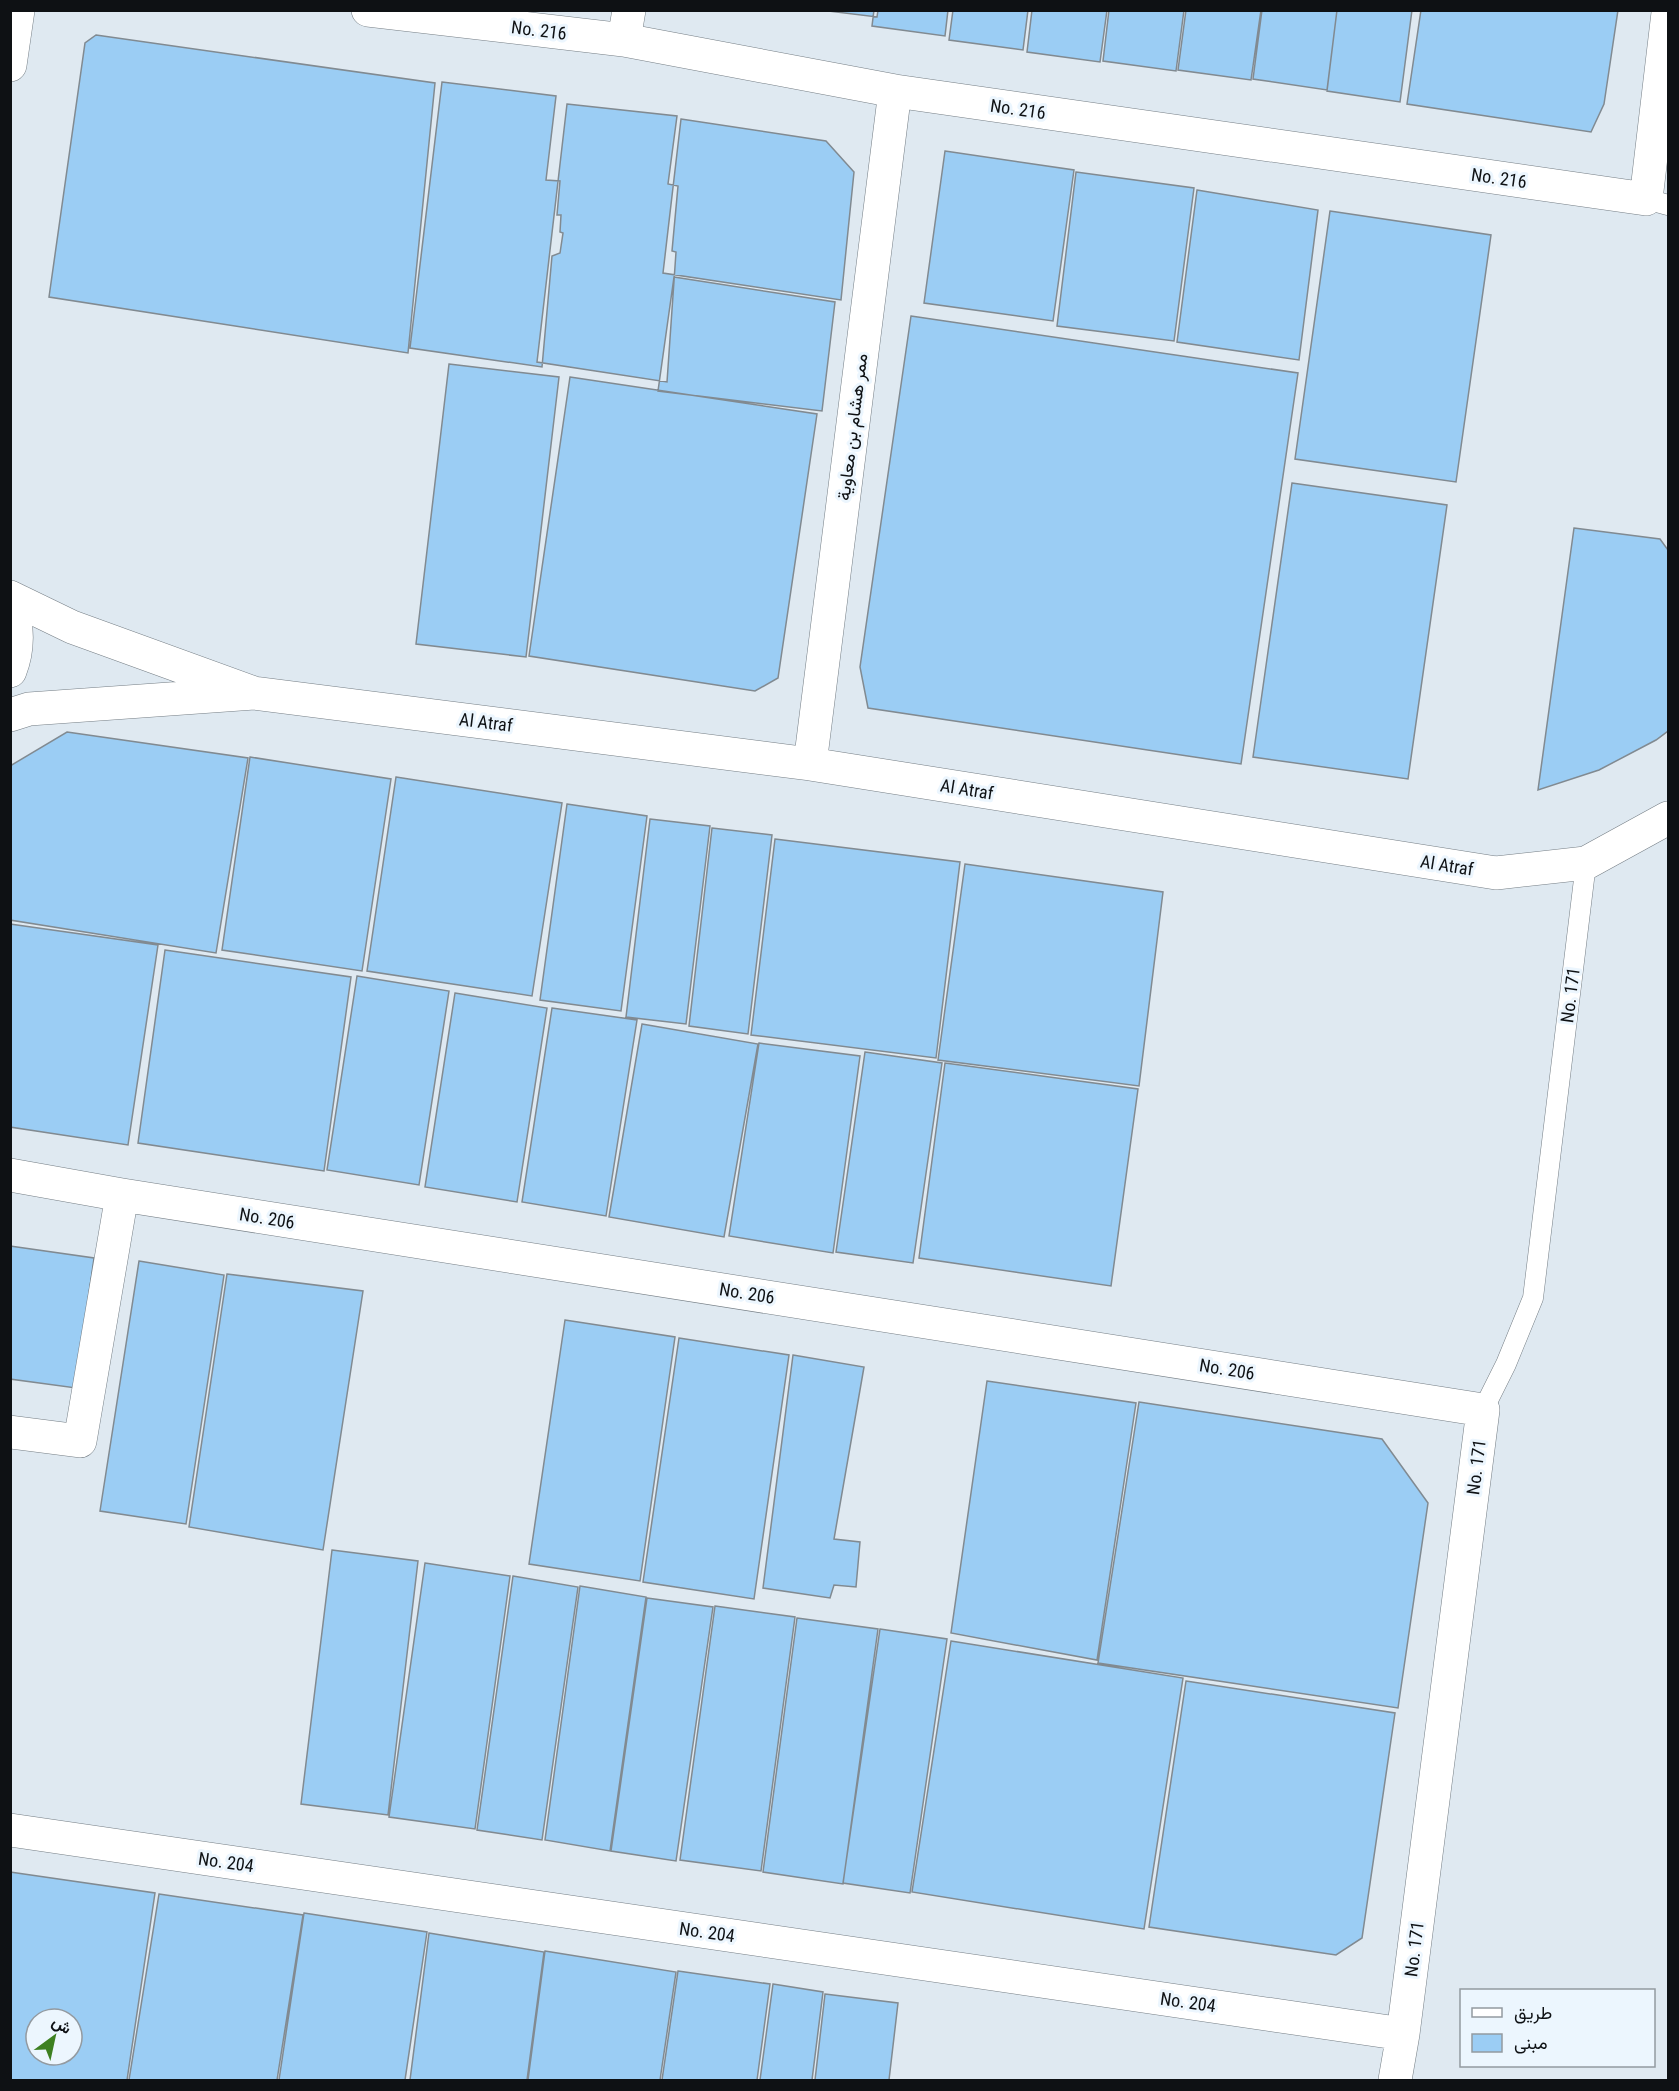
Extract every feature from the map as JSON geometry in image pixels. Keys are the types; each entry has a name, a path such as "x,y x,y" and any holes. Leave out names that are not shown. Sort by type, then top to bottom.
{"street":[{"path":"10,65 18,10"},
{"name":"No. 216","path":"368,10 626,25 895,91 1657,202"},
{"path":"1657,202 1668,13"},
{"name":"ممر هشام بن معاوية","path":"810,764 895,91"},
{"name":"Al Atraf","path":"10,597 72,627 254,693"},
{"path":"10,602 16,622 16,656 10,671"},
{"name":"Al Atraf","path":"10,715 29,709 254,693 810,764 1496,873 1586,863 1668,818"},
{"name":"No. 206","path":"10,1175 122,1195 1483,1410"},
{"path":"10,1432 80,1441 122,1195"},
{"name":"No. 171","path":"1395,2080 1403,2034 1483,1410"},
{"name":"No. 204","path":"10,1830 1403,2034"}],"lane":[{"name":"No. 171","path":"1483,1410 1506,1365 1533,1298 1586,863"}],"building":[{"path":"820,10 878,10 877,17"},
{"path":"874,10 948,10 945,36 872,26"},
{"path":"953,10 1028,10 1023,50 949,40"},
{"path":"1032,10 1107,10 1100,62 1027,52"},
{"path":"1109,10 1184,10 1176,71 1103,61"},
{"path":"1186,10 1261,10 1251,80 1178,70"},
{"path":"1262,10 1337,10 1327,90 1253,79"},
{"path":"1337,10 1412,10 1400,102 1327,91"},
{"path":"1421,10 1618,10 1604,104 1591,132 1407,104"},
{"path":"96,35 435,83 408,353 49,297 85,43"},
{"path":"442,82 556,96 546,180 560,181 557,215 561,215 560,232 563,233 560,253 552,256 542,367 410,348"},
{"path":"567,104 677,116 668,184 678,186 672,251 676,252 667,382 537,362"},
{"path":"681,119 826,141 854,172 841,300 663,273"},
{"path":"945,151 1074,170 1053,321 924,303"},
{"path":"1076,172 1194,188 1174,341 1057,326"},
{"path":"1197,190 1318,210 1299,360 1177,342"},
{"path":"1330,211 1491,235 1456,482 1295,459"},
{"path":"674,277 835,302 822,411 658,391"},
{"path":"911,316 1298,373 1241,764 868,708 860,667"},
{"path":"449,364 559,377 526,657 416,644"},
{"path":"570,377 817,414 778,678 755,691 529,656"},
{"path":"1292,483 1447,505 1408,779 1253,757"},
{"path":"1574,528 1660,539 1668,550 1668,731 1656,740 1599,770 1538,790"},
{"path":"67,732 248,758 216,953 10,920 10,766"},
{"path":"250,757 391,779 362,971 222,950"},
{"path":"396,777 562,803 532,996 367,971"},
{"path":"567,804 647,816 621,1011 540,1000"},
{"path":"650,819 710,826 686,1024 626,1017"},
{"path":"712,828 772,835 748,1034 689,1026"},
{"path":"775,839 960,862 936,1058 751,1035"},
{"path":"965,864 1163,892 1139,1086 938,1060"},
{"path":"10,924 158,945 128,1145 10,1127"},
{"path":"165,950 351,977 324,1171 138,1143"},
{"path":"357,976 449,991 419,1185 327,1170"},
{"path":"455,993 547,1008 517,1202 425,1187"},
{"path":"552,1008 637,1020 606,1216 522,1202"},
{"path":"642,1024 758,1044 724,1237 609,1217"},
{"path":"759,1043 860,1056 833,1253 729,1236"},
{"path":"865,1052 942,1063 913,1263 836,1252"},
{"path":"945,1063 1138,1089 1111,1286 919,1258"},
{"path":"10,1246 94,1258 76,1388 10,1379"},
{"path":"139,1261 224,1275 186,1524 100,1511"},
{"path":"227,1274 363,1291 323,1550 189,1527"},
{"path":"565,1320 675,1337 640,1581 529,1564"},
{"path":"679,1338 789,1355 754,1599 643,1582"},
{"path":"793,1355 864,1367 834,1539 860,1542 856,1587 834,1585 830,1598 763,1588"},
{"path":"987,1381 1136,1403 1097,1660 951,1633"},
{"path":"1139,1402 1382,1439 1428,1503 1398,1708 1098,1663"},
{"path":"332,1550 418,1561 388,1815 301,1804"},
{"path":"425,1563 510,1576 475,1829 389,1817"},
{"path":"513,1576 578,1587 542,1840 477,1830"},
{"path":"580,1586 646,1597 610,1851 545,1840"},
{"path":"647,1598 713,1607 676,1861 611,1851"},
{"path":"715,1606 795,1617 761,1871 680,1860"},
{"path":"797,1618 878,1629 843,1884 763,1872"},
{"path":"880,1629 947,1639 910,1893 843,1883"},
{"path":"951,1641 1183,1678 1144,1929 912,1892"},
{"path":"1186,1681 1395,1713 1362,1938 1336,1955 1149,1927"},
{"path":"10,1872 155,1893 127,2080 10,2080"},
{"path":"159,1894 303,1915 277,2080 129,2080"},
{"path":"304,1913 427,1932 405,2080 279,2080"},
{"path":"429,1933 544,1952 527,2080 410,2080"},
{"path":"545,1951 676,1972 660,2080 528,2080"},
{"path":"678,1971 770,1984 757,2080 662,2080"},
{"path":"773,1984 823,1992 812,2080 760,2080"},
{"path":"825,1994 898,2003 889,2080 815,2080"}]}
